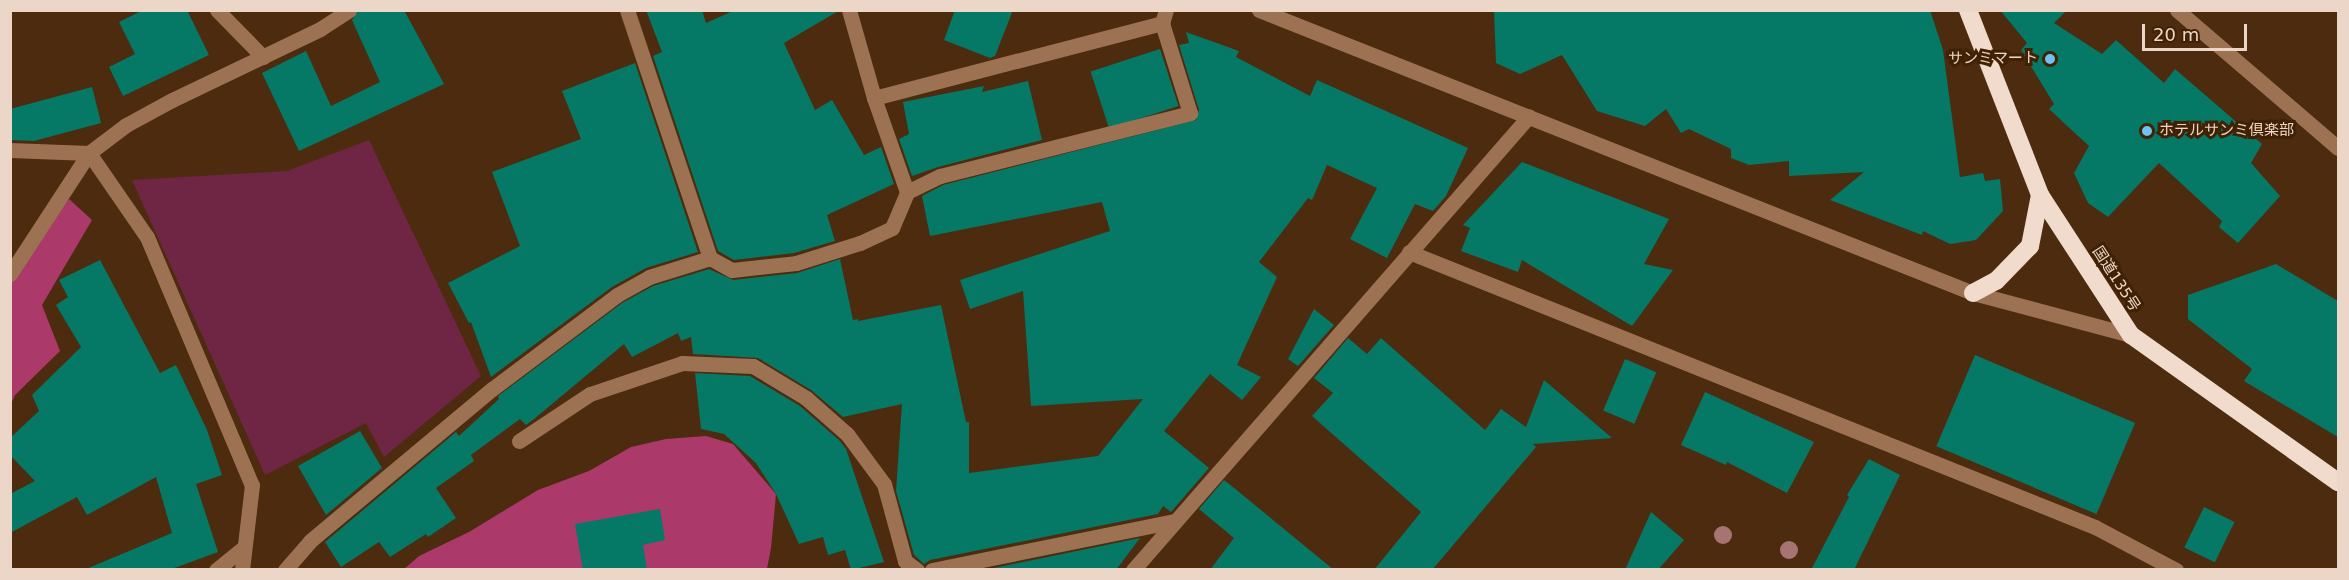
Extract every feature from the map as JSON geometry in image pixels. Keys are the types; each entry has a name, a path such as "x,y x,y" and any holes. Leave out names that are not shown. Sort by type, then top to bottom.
{"highway":[{"name":"国道135号","path":"1968,10 2040,195 2131,335 2338,482"},
{"path":"1973,292 1996,280 2030,246 2040,195"}],"street":[{"path":"217,10 262,57"},
{"path":"10,274 89,153 135,120 320,29 349,10"},
{"path":"627,10 710,258 732,270 796,263 861,243 892,228 907,192 940,176 1191,113 1164,17 874,98"},
{"path":"849,10 874,98 907,192"},
{"path":"1259,10 1973,292 2131,335"},
{"path":"2177,10 2338,148"},
{"path":"1133,570 1529,116"},
{"path":"10,150 89,153"},
{"path":"89,153 147,237 252,484 242,570"},
{"path":"1409,252 2095,527 2176,570"},
{"path":"285,570 310,541 384,477 492,389 616,295 649,277 710,258"},
{"path":"519,441 590,394 682,363 753,366 806,399 847,434 884,484 905,561 916,570"},
{"path":"932,570 1174,521"},
{"path":"216,570 244,547"}],"shaded area":[{"path":"369,140 481,376 384,457 366,423 265,475 132,180 287,171"},
{"path":"69,199 92,220 42,305 60,351 15,395 11,404 11,284 21,258"},
{"path":"706,436 733,444 776,494 767,569 403,570 419,556 469,532 538,490 589,471 631,447 666,439"}],"building":[{"path":"143,10 187,10 209,55 123,96 109,67 135,54 119,22"},
{"path":"359,10 404,10 444,84 299,151 262,73 306,51 331,106 380,82 352,20"},
{"path":"646,10 702,10 706,23 735,10 840,10 784,43 815,110 832,100 864,155 881,147 894,184 827,215 835,241 794,253 734,260 718,251 653,56 662,52"},
{"path":"955,10 1013,10 995,56 990,58 944,40"},
{"path":"1494,10 1930,10 1943,50 1960,177 1983,173 1985,181 2000,179 2003,211 1976,240 1950,244 1923,231 1922,235 1830,200 1864,172 1789,176 1789,161 1749,165 1731,158 1731,149 1689,129 1681,133 1666,109 1645,126 1597,111 1562,55 1520,74 1496,63"},
{"path":"2000,10 2067,10 2054,23 2102,54 2116,40 2164,83 2175,69 2262,144 2251,163 2280,196 2238,243 2219,227 2222,221 2159,163 2108,217 2088,203 2074,173 2089,146 2049,109 2054,104 2021,50 2027,43"},
{"path":"1186,32 1239,51 1236,57 1310,96 1317,80 1468,148 1446,196 1433,211 1415,204 1387,258 1350,239 1377,188 1327,165 1312,200 1308,198 1259,262 1277,277 1237,365 1261,377 1242,400 1210,374 1164,431 1209,468 1171,512 1163,506 1158,514 930,560 924,564 914,555 896,491 902,404 843,417 811,390 758,358 693,354 691,337 681,341 678,333 632,357 624,344 526,425 520,419 471,455 474,461 436,488 456,518 428,537 426,534 390,557 379,542 341,567 325,542 456,432 459,436 499,399 498,396 622,303 653,286 709,269 733,280 797,273 840,259 853,320 858,319 858,321 941,305 966,422 969,422 969,473 1098,456 1143,399 1031,406 1023,291 970,309 960,280 1110,231 1102,202 930,236 922,196 943,185 1196,120 1199,110 1179,45 1189,43"},
{"path":"1160,49 1179,106 1109,129 1091,72"},
{"path":"635,63 698,252 646,268 612,287 491,377 471,322 469,323 448,283 520,246 492,172 581,139 562,91"},
{"path":"1028,81 1042,140 912,176 899,139 909,134 903,102 984,86 982,92"},
{"path":"92,87 101,123 34,141 10,140 10,109"},
{"path":"1522,162 1669,219 1644,264 1673,270 1632,326 1522,260 1518,272 1461,251 1470,228 1463,225"},
{"path":"100,260 160,373 176,365 207,430 222,475 196,484 218,552 169,570 86,569 172,533 156,477 87,515 77,497 10,533 10,494 35,481 10,455 10,438 39,411 32,395 81,347 56,305 68,297 59,280"},
{"path":"2276,264 2338,301 2338,437 2244,381 2252,369 2188,319 2188,295"},
{"path":"1314,309 1334,325 1298,366 1288,359"},
{"path":"1348,338 1367,354 1381,338 1485,430 1501,409 1526,427 1544,380 1612,438 1533,444 1536,447 1432,570 1374,570 1421,512 1312,416 1333,393 1314,378"},
{"path":"1975,355 2135,423 2096,514 1936,446"},
{"path":"1625,359 1656,372 1634,424 1603,411"},
{"path":"695,373 750,376 800,406 840,441 846,449 884,562 851,570 845,550 828,555 823,537 799,544 776,494 756,463 724,434 701,429"},
{"path":"1705,392 1814,442 1787,493 1727,462 1726,465 1681,445"},
{"path":"360,431 382,468 326,515 298,466"},
{"path":"1869,459 1900,475 1854,570 1811,570 1849,497 1847,495"},
{"path":"1224,480 1334,570 1210,570 1234,538 1199,509"},
{"path":"2204,507 2235,522 2215,562 2184,547"},
{"path":"660,509 665,540 643,545 647,570 583,570 575,524"},
{"path":"1651,512 1684,540 1658,570 1625,570"},
{"path":"1140,538 1116,570 984,570"}],"place":[{"name":"サンミマート","path":"2050,59"},
{"name":"ホテルサンミ倶楽部","path":"2147,131"}]}
